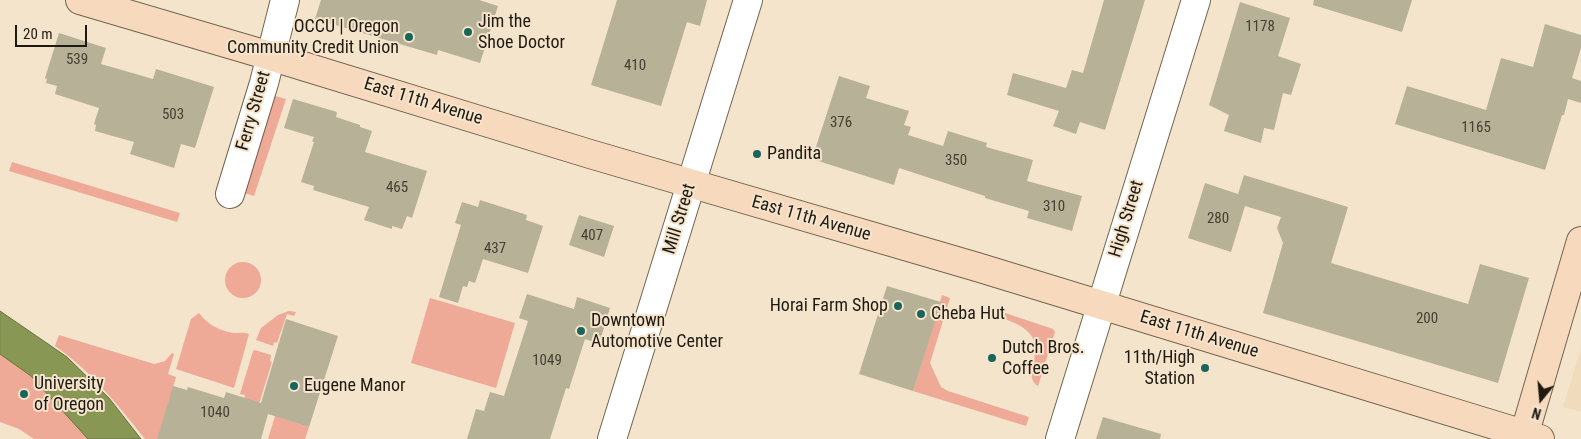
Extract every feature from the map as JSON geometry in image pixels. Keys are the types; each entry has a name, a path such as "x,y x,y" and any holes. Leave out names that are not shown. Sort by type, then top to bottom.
{"main road":[{"name":"East 11th Avenue","path":"80,0 690,184 977,267 1529,437"},
{"path":"1529,437 1581,241"}],"street":[{"name":"Ferry Street","path":"230,194 264,83 285,0"},
{"name":"Mill Street","path":"612,439 748,0"},
{"name":"High Street","path":"1060,439 1196,0"}],"shaded area":[{"path":"275,96 286,99 254,196 244,193"},
{"path":"12,162 180,213 177,222 9,171"},
{"path":"243,262 255,268 261,280 255,292 243,298 231,292 225,280 231,268"},
{"path":"942,295 950,298 930,363 941,387 948,391 1029,417 1026,426 913,391"},
{"path":"430,298 515,323 496,388 411,363"},
{"path":"0,311 67,357 109,398 141,439 88,439 31,376 0,354"},
{"path":"289,311 296,312 294,316 287,314 277,343 274,342 273,346 256,340 261,328 278,315"},
{"path":"1002,312 1053,329 1055,332 1038,386 1033,380 1035,344 1031,335 1020,326 1001,318"},
{"path":"199,313 210,324 223,331 249,334 234,388 176,369 191,319"},
{"path":"59,335 154,364 165,361 172,353 174,354 168,374 176,377 158,437 163,439 145,439 92,377 55,346"},
{"path":"1581,348 1581,412 1563,407"},
{"path":"253,351 271,355 270,361 272,362 259,404 244,399 245,395 240,394"},
{"name":"University of Oregon","path":"0,354 31,376 88,439 34,439 19,429 0,422"},
{"path":"275,416 309,427 305,439 268,439"}],"building":[{"name":"OCCU | Oregon Community Credit Union","path":"321,0 479,0 498,6 480,63 438,50 437,55 315,19"},
{"path":"617,0 707,0 700,26 687,22 661,106 591,85"},
{"path":"1104,0 1145,0 1105,130 1080,122 1076,134 1053,126 1059,111 1007,95 1013,73 1066,88 1072,70 1083,73"},
{"path":"1314,0 1412,0 1402,32 1313,5"},
{"path":"1240,2 1290,18 1278,56 1301,64 1291,95 1283,93 1274,130 1264,128 1261,143 1224,131 1229,115 1209,105"},
{"path":"1545,24 1581,35 1581,48 1572,78 1581,81 1581,103 1568,99 1545,170 1395,124 1407,86 1486,110 1501,58 1533,67"},
{"path":"59,33 106,48 101,64 153,79 156,69 214,87 195,148 181,144 174,168 130,154 134,142 95,131 96,125 94,124 99,108 55,94 57,86 46,83 47,79 45,78"},
{"path":"839,76 870,86 866,98 909,111 904,125 911,127 908,135 943,146 948,131 987,143 986,147 1033,160 1027,181 1082,196 1072,231 1027,218 1029,211 899,168 894,185 812,159"},
{"path":"293,99 337,112 336,117 372,131 365,152 427,171 412,218 407,216 402,229 392,226 392,229 364,220 369,207 313,190 314,186 301,182 314,137 284,128"},
{"path":"1244,175 1348,207 1331,263 1468,304 1480,264 1529,278 1498,383 1263,313 1283,243 1277,228 1281,217 1245,206 1231,252 1188,238 1205,183 1238,194"},
{"path":"480,200 527,215 526,220 543,226 528,273 483,259 475,283 469,281 467,287 463,286 458,303 439,297 461,225 455,223 462,202 478,207"},
{"path":"579,215 614,226 604,257 569,245"},
{"path":"887,286 941,302 913,391 859,374"},
{"path":"527,294 574,309 577,297 610,308 599,344 585,339 569,389 566,388 550,439 467,439 476,409 484,411 490,392 504,396 528,321 519,318"},
{"path":"286,319 338,336 309,427 268,414 261,439 157,439 173,386 187,390 188,387 224,398 226,392 261,403"},
{"path":"1103,417 1161,434 1160,439 1096,439"}],"place":[{"name":"Jim the Shoe Doctor","path":"468,32"},
{"name":"OCCU | Oregon Community Credit Union","path":"409,37"},
{"name":"Pandita","path":"757,154"},
{"name":"Horai Farm Shop","path":"898,306"},
{"name":"Cheba Hut","path":"921,314"},
{"name":"Downtown Automotive Center","path":"581,331"},
{"name":"Dutch Bros. Coffee","path":"992,358"},
{"name":"11th/High Station","path":"1205,368"},
{"name":"Eugene Manor","path":"294,386"},
{"name":"University of Oregon","path":"24,394"}]}
